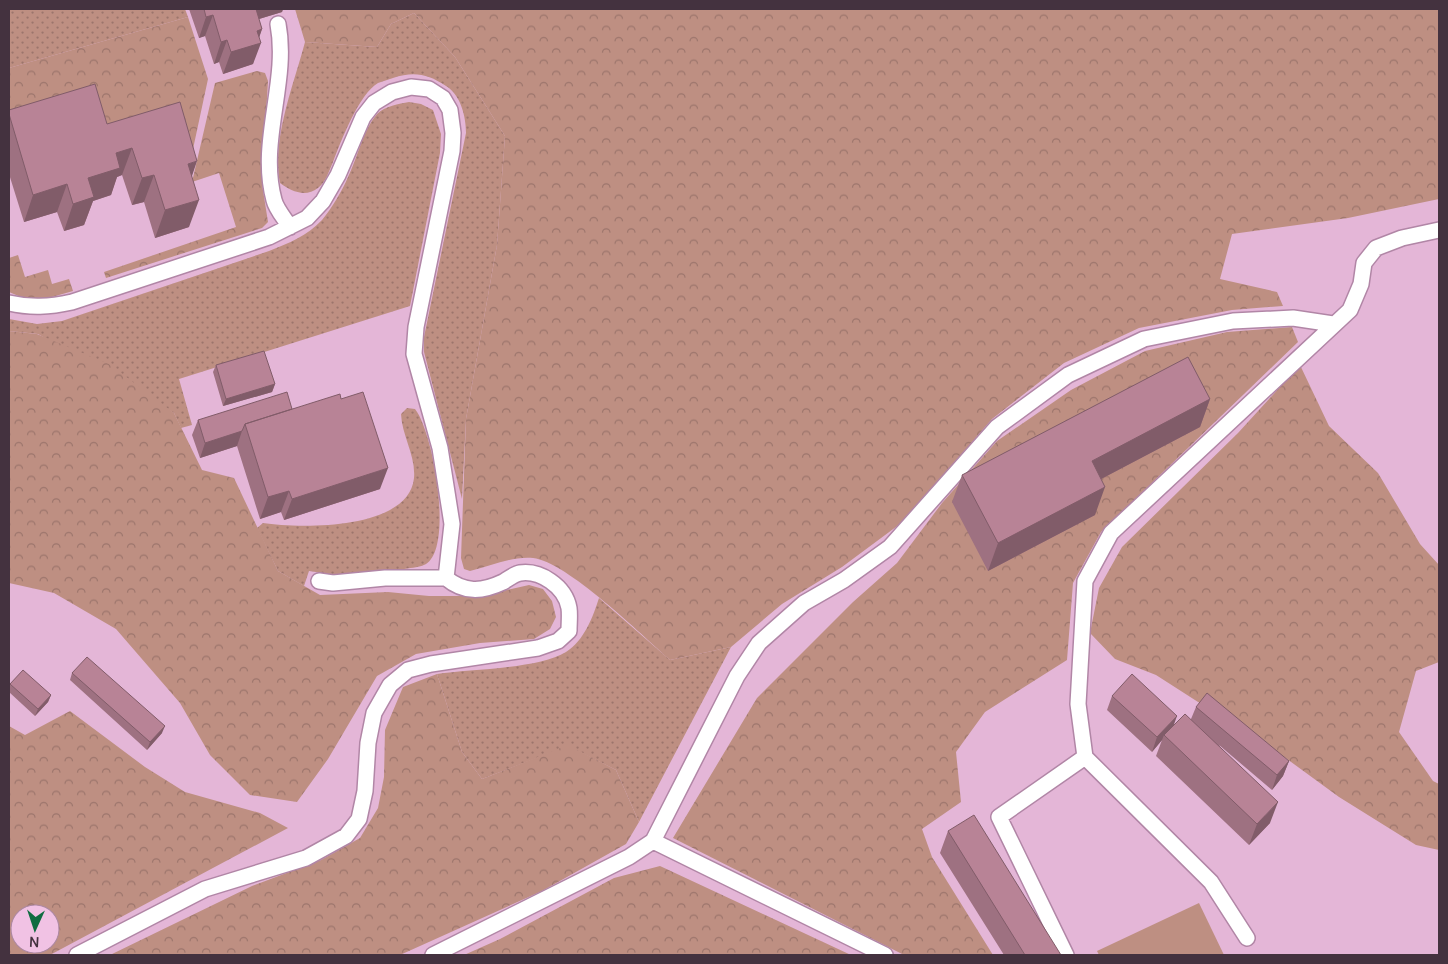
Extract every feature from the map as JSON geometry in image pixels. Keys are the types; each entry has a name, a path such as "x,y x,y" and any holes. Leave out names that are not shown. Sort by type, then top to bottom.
{"lane":[{"path":"278,24 281,58 272,127 270,178 274,202 290,227"},
{"path":"9,303 27,307 47,308 72,302 269,237 290,227 307,218 323,202 338,175 363,116 374,103 392,92 411,87 429,89 443,98 450,110 452,151 416,327 414,354 440,448 452,524 446,578"},
{"path":"1247,938 1211,882 1084,757 1078,704 1085,581 1111,533 1350,310 1361,284 1364,264 1376,248 1402,238 1439,230"},
{"path":"433,955 629,857 653,841 737,676 759,644 804,603 844,580 890,548 997,427 1068,375 1144,339 1233,321 1293,318 1333,324"},
{"path":"77,955 205,890 306,858 346,836 359,819 365,791 368,743 374,713 390,685 408,670 431,664 538,648 558,641 569,631 569,607 557,586 537,573 518,573 483,590 470,590 457,586 446,578 385,578 333,583 319,581"},
{"path":"1066,955 999,817 1084,757"},
{"path":"653,841 881,954"}],"green space":[{"path":"185,9 188,17 9,68 9,10"},
{"path":"295,9 1439,9 1439,199 1348,218 1232,234 1220,279 1277,292 1283,306 1232,310 1139,328 1064,363 992,419 904,521 842,567 782,604 731,647 670,660 584,585 547,562 525,558 509,560 470,571 464,569 461,558 466,419 497,245 505,136 455,57 414,13 391,24 377,47 305,42"},
{"path":"414,13 455,57 505,136 497,245 466,419 462,499 424,352 424,337 466,133 464,113 459,101 446,86 427,76 414,74 380,82 371,89 358,107 327,176 318,188 308,193 289,189 280,183 278,167 281,131 285,112 305,42 377,47 391,24"},
{"path":"188,17 208,79 187,177 9,129 9,68"},
{"path":"257,71 265,73 268,81 262,184 268,222 262,228 106,278 104,272 236,227 219,173 192,182 215,83"},
{"path":"409,102 421,104 433,110 441,134 440,153 410,306 179,379 192,425 181,428 174,413 38,334 9,331 9,319 37,324 62,321 269,251 297,238 316,226 333,205 343,188 368,129 377,114 388,107"},
{"path":"18,255 25,277 48,270 52,284 69,279 73,291 45,299 28,300 9,292 9,258"},
{"path":"1292,327 1298,342 1101,532 1073,583 1067,660 985,712 956,752 961,802 922,829 932,857 993,955 904,955 673,838 757,698 853,602 897,563 942,503 997,441 1071,390 1145,351 1227,332"},
{"path":"9,331 37,334 109,364 174,413 202,470 234,478 278,571 320,595 388,592 429,596 480,596 529,585 543,589 552,601 556,617 550,629 534,639 480,643 416,654 377,676 328,759 297,802 250,795 210,755 180,703 116,629 54,593 9,583"},
{"path":"1300,365 1329,426 1378,473 1420,544 1439,565 1439,662 1416,671 1399,732 1433,781 1439,784 1439,850 1416,845 1339,797 1287,759 1156,675 1115,659 1090,633 1099,588 1122,547 1238,433"},
{"path":"407,408 415,409 422,421 434,463 438,488 439,535 434,553 426,564 397,570 336,575 309,571 304,586 278,571 257,528 263,523 302,526 351,522 374,517 394,508 408,495 414,478 414,470 401,414"},
{"path":"599,598 670,660 731,647 639,822 616,770 568,746 482,779 462,752 437,674 504,668 554,658 566,652 578,642 591,621"},
{"path":"437,674 462,752 482,779 568,745 616,770 639,822 626,844 542,891 400,955 110,955 252,886 321,860 360,838 378,808 384,777 385,730 403,687"},
{"path":"70,711 145,767 185,792 260,813 288,828 60,950 60,904 10,904 10,954 52,954 9,955 9,726 25,735"},
{"path":"660,866 851,955 464,955 500,939 614,878"},
{"path":"1199,903 1224,955 1099,955 1097,951"}],"building":[{"path":"204,9 256,9 262,29 257,31 261,43 231,52 227,40 221,42 213,15 206,17"},
{"path":"95,84 107,124 180,102 197,161 188,164 199,200 165,210 154,175 142,178 132,148 116,153 120,168 88,178 94,197 73,204 67,184 33,195 9,110"},
{"path":"264,351 275,384 226,399 216,365"},
{"path":"1188,357 1210,399 1092,461 1105,487 998,543 962,475"},
{"path":"287,392 292,409 245,424 242,431 205,443 198,420"},
{"path":"363,392 388,468 292,499 289,491 268,497 245,424 340,394 341,399"},
{"path":"87,657 165,726 150,742 72,673"},
{"path":"23,670 51,695 38,709 10,684"},
{"path":"1132,674 1177,716 1157,737 1112,696"},
{"path":"1207,693 1289,761 1277,775 1196,707"},
{"path":"1185,714 1278,802 1257,824 1164,735"},
{"path":"974,815 1061,955 1025,955 948,831"}]}
